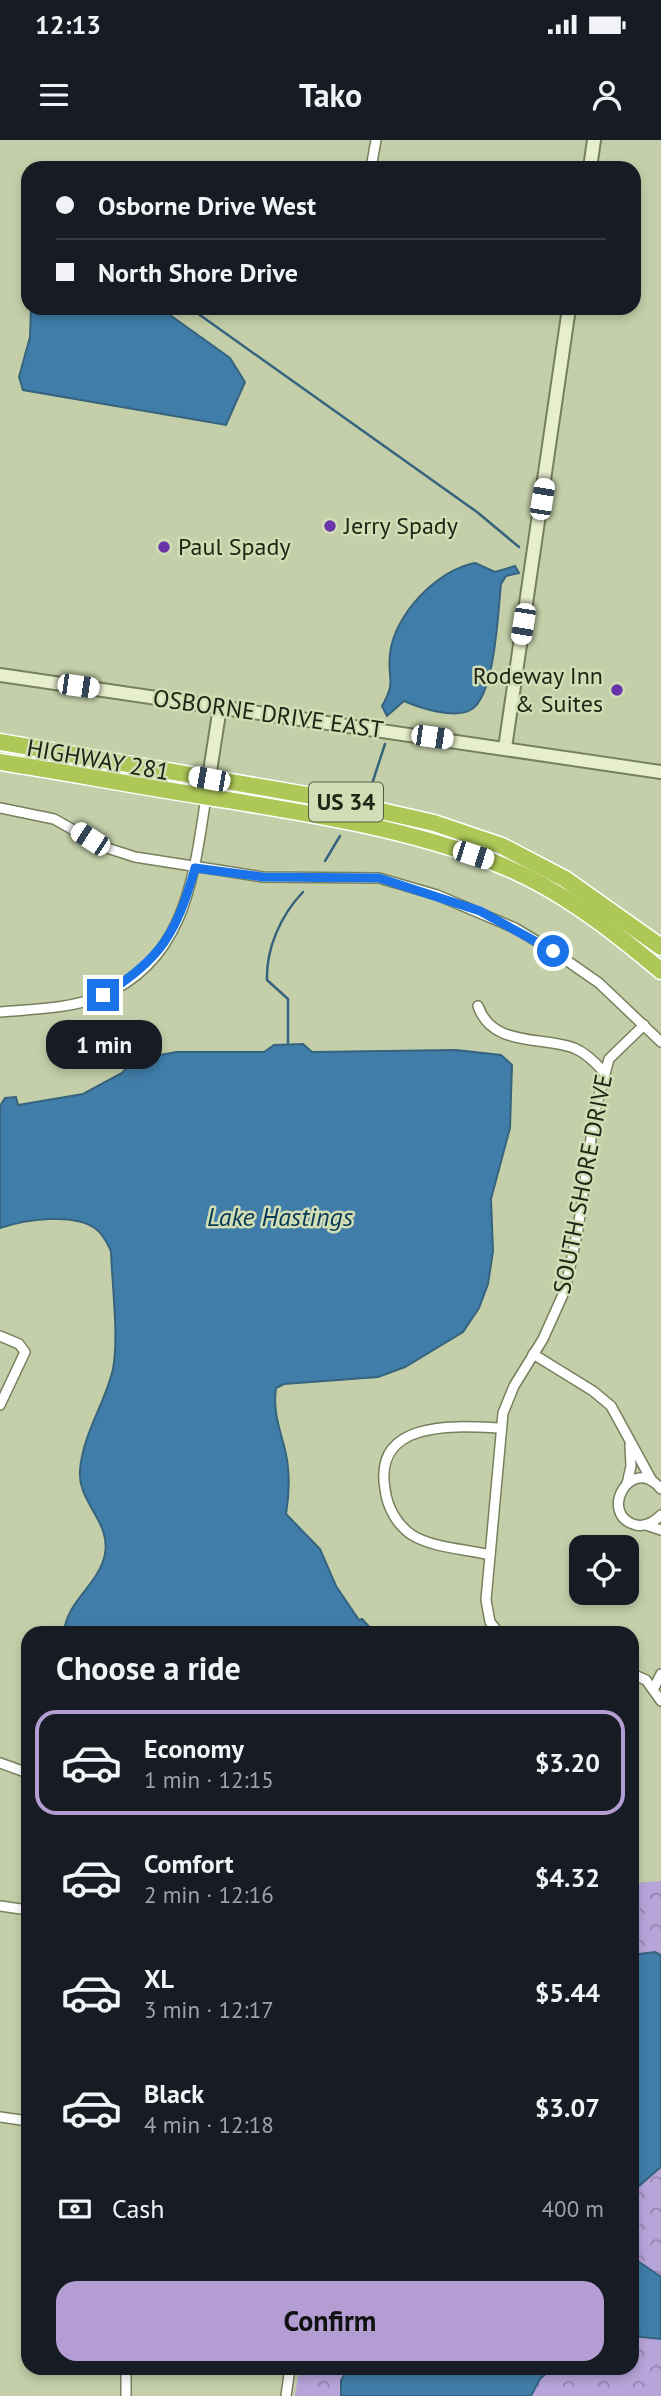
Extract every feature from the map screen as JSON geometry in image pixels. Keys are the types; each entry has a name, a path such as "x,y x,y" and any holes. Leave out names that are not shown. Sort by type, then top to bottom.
{"highway":[{"name":"HIGHWAY 281","path":"0,742 369,807 476,836 565,879 661,947"},
{"name":"HIGHWAY 281","path":"0,762 373,825 494,862 572,903 661,971"}],"street":[{"path":"373,161 376,140"},
{"path":"591,161 594,140"},
{"path":"505,748 568,315"},
{"name":"OSBORNE DRIVE EAST","path":"0,675 661,772"},
{"path":"0,1012 89,1000 103,995 134,975 170,938 184,906 195,868 220,707"},
{"path":"0,808 54,819 118,852 195,868 263,877 379,878 437,895 515,928 553,951 599,983 661,1042"},
{"path":"478,1006 493,1029 575,1048 604,1072"},
{"name":"SOUTH SHORE DRIVE","path":"495,1626 486,1610 500,1428 508,1397 543,1339 565,1290 604,1072 609,1059 644,1025"},
{"path":"0,1336 19,1344 25,1352 0,1405"},
{"path":"533,1354 611,1406 652,1481 661,1489"},
{"path":"490,1555 414,1536 396,1518 388,1504 383,1479 385,1464 391,1452 413,1434 444,1425 500,1428"},
{"path":"630,1443 631,1466 627,1484 619,1496 620,1511 632,1523 661,1530"},
{"path":"627,1484 640,1479 652,1481"},
{"path":"646,1525 661,1515"},
{"path":"654,1688 661,1674"},
{"path":"639,1678 654,1688 661,1700"},
{"path":"0,1763 21,1770"},
{"path":"0,1906 21,1909"},
{"path":"0,2117 21,2121"},
{"path":"126,2375 126,2396"},
{"path":"286,2396 289,2375"}],"green space":[{"path":"661,1881 661,1955 655,1952 639,1954 639,1883"},
{"path":"661,2167 661,2277 639,2262 639,2186"},
{"path":"639,2337 661,2339 661,2396 531,2396 544,2375 639,2375"},
{"path":"298,2375 344,2375 341,2380 341,2396 295,2396"}],"water":[{"path":"31,315 170,315 230,358 245,382 226,425 23,390 19,377 30,337"},
{"path":"475,563 495,572 515,566 519,573 506,576 501,584 494,651 486,687 480,700 472,709 457,713 428,710 404,701 387,716 382,706 389,691 389,663 393,639 400,624 420,596 432,585 461,567"},
{"name":"Lake Hastings","path":"303,1044 312,1052 456,1050 501,1055 512,1065 510,1128 491,1199 493,1251 488,1284 479,1308 463,1332 405,1367 378,1377 284,1384 276,1388 276,1416 288,1469 286,1514 320,1549 336,1586 359,1620 362,1619 368,1626 65,1626 76,1602 102,1565 105,1554 103,1531 83,1492 80,1470 85,1444 105,1394 115,1356 111,1251 99,1231 75,1221 35,1220 0,1228 0,1106 5,1098 16,1097 18,1105 83,1094 122,1073 134,1060 176,1052 264,1052 274,1045"},
{"path":"655,1952 661,1955 661,2167 639,2186 639,1954"},
{"path":"639,2262 661,2277 661,2339 639,2337"},
{"path":"344,2375 544,2375 531,2396 341,2396 341,2380"}],"waterway":[{"path":"200,315 477,512 519,547"},
{"path":"371,787 385,744"},
{"path":"325,861 340,836"},
{"path":"288,1044 288,999 267,980 267,968 276,933 303,892"}],"place":[{"name":"Jerry Spady","path":"330,526"},
{"name":"Paul Spady","path":"164,547"},
{"name":"Rodeway Inn & Suites","path":"617,690"}],"route":[{"path":"103,995 147,965 170,938 184,906 195,868 263,877 354,876 405,884 480,911 553,951"}]}
